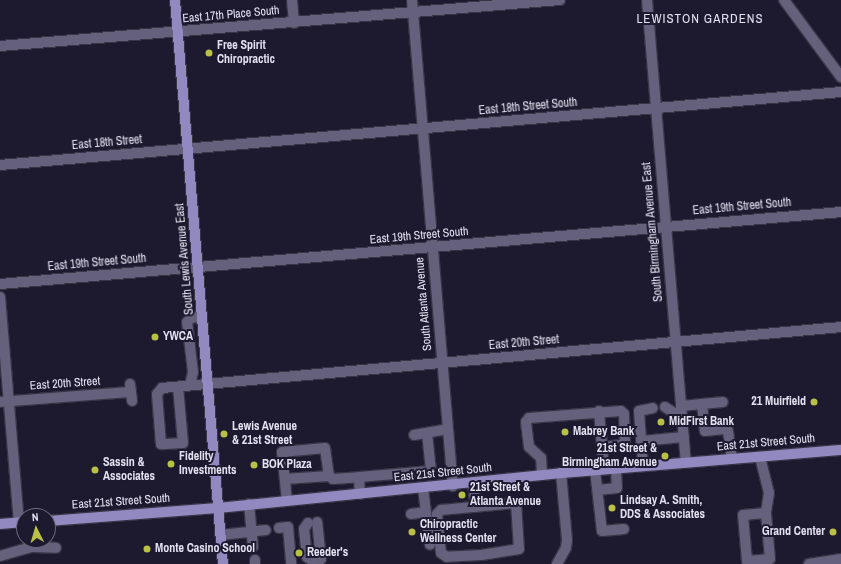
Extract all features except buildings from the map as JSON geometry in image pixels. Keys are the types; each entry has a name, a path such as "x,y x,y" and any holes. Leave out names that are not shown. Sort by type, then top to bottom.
{"main road":[{"name":"South Lewis Avenue East","path":"175,0 189,149 223,564"},
{"name":"East 21st Street South","path":"56,519 218,508 473,484 561,473 841,450"},
{"path":"0,524 16,523"}],"street":[{"path":"292,0 294,23"},
{"name":"South Atlanta Avenue","path":"412,0 453,486"},
{"name":"East 17th Place South","path":"0,46 294,23 529,1 560,0"},
{"name":"South Birmingham Avenue East","path":"647,0 686,462"},
{"path":"784,0 841,77"},
{"name":"East 18th Street South","path":"216,147 841,92"},
{"name":"East 18th Street","path":"0,165 216,147"},
{"name":"East 19th Street South","path":"0,284 841,212"},
{"path":"0,297 4,402 20,508"},
{"path":"190,385 192,372 187,322 191,318 202,316"},
{"name":"East 20th Street","path":"178,387 183,443 161,444 157,394 162,388 841,327"},
{"name":"East 20th Street","path":"4,402 131,392"},
{"path":"681,406 723,402"},
{"path":"702,404 705,431 724,429 728,431 732,459"},
{"path":"665,407 682,418"},
{"path":"644,466 639,411 652,408"},
{"path":"542,475 541,458 529,447 526,422 529,418 599,410 621,410 624,420 625,442 621,445 603,447"},
{"path":"599,410 603,447 599,470 598,490 602,531 624,530"},
{"path":"414,435 427,434 448,429"},
{"path":"285,480 329,476 333,479 431,471 427,434"},
{"path":"642,441 684,437"},
{"path":"287,501 282,452 326,448 329,476"},
{"path":"760,457 769,493 766,513 774,561 747,561 743,515 766,513"},
{"path":"598,490 617,488 616,468"},
{"path":"557,564 566,548 567,540 561,473"},
{"path":"359,477 360,494"},
{"path":"473,484 476,507"},
{"path":"423,488 430,545"},
{"path":"516,503 519,549 474,556 447,557 441,553 437,514 441,510 476,507 516,503"},
{"path":"249,504 253,547"},
{"path":"411,514 426,512"},
{"path":"279,528 288,527 291,564"},
{"path":"221,535 266,530"},
{"path":"0,556 28,548"},
{"path":"809,564 841,559"}],"place":[{"name":"Free Spirit Chiropractic","path":"209,53"},
{"name":"YWCA","path":"155,337"},
{"name":"21 Muirfield","path":"814,402"},
{"name":"MidFirst Bank","path":"661,422"},
{"name":"Mabrey Bank","path":"565,432"},
{"name":"Lewis Avenue & 21st Street","path":"224,434"},
{"name":"21st Street & Birmingham Avenue","path":"665,456"},
{"name":"Fidelity Investments","path":"171,464"},
{"name":"BOK Plaza","path":"254,465"},
{"name":"Sassin & Associates","path":"95,470"},
{"name":"21st Street & Atlanta Avenue","path":"462,495"},
{"name":"Lindsay A. Smith, DDS & Associates","path":"612,508"},
{"name":"Chiropractic Wellness Center","path":"412,532"},
{"name":"Grand Center","path":"833,532"},
{"name":"Monte Casino School","path":"147,549"},
{"name":"Reeder's","path":"299,553"}],"district":[{"name":"LEWISTON GARDENS","path":"700,19"}]}
